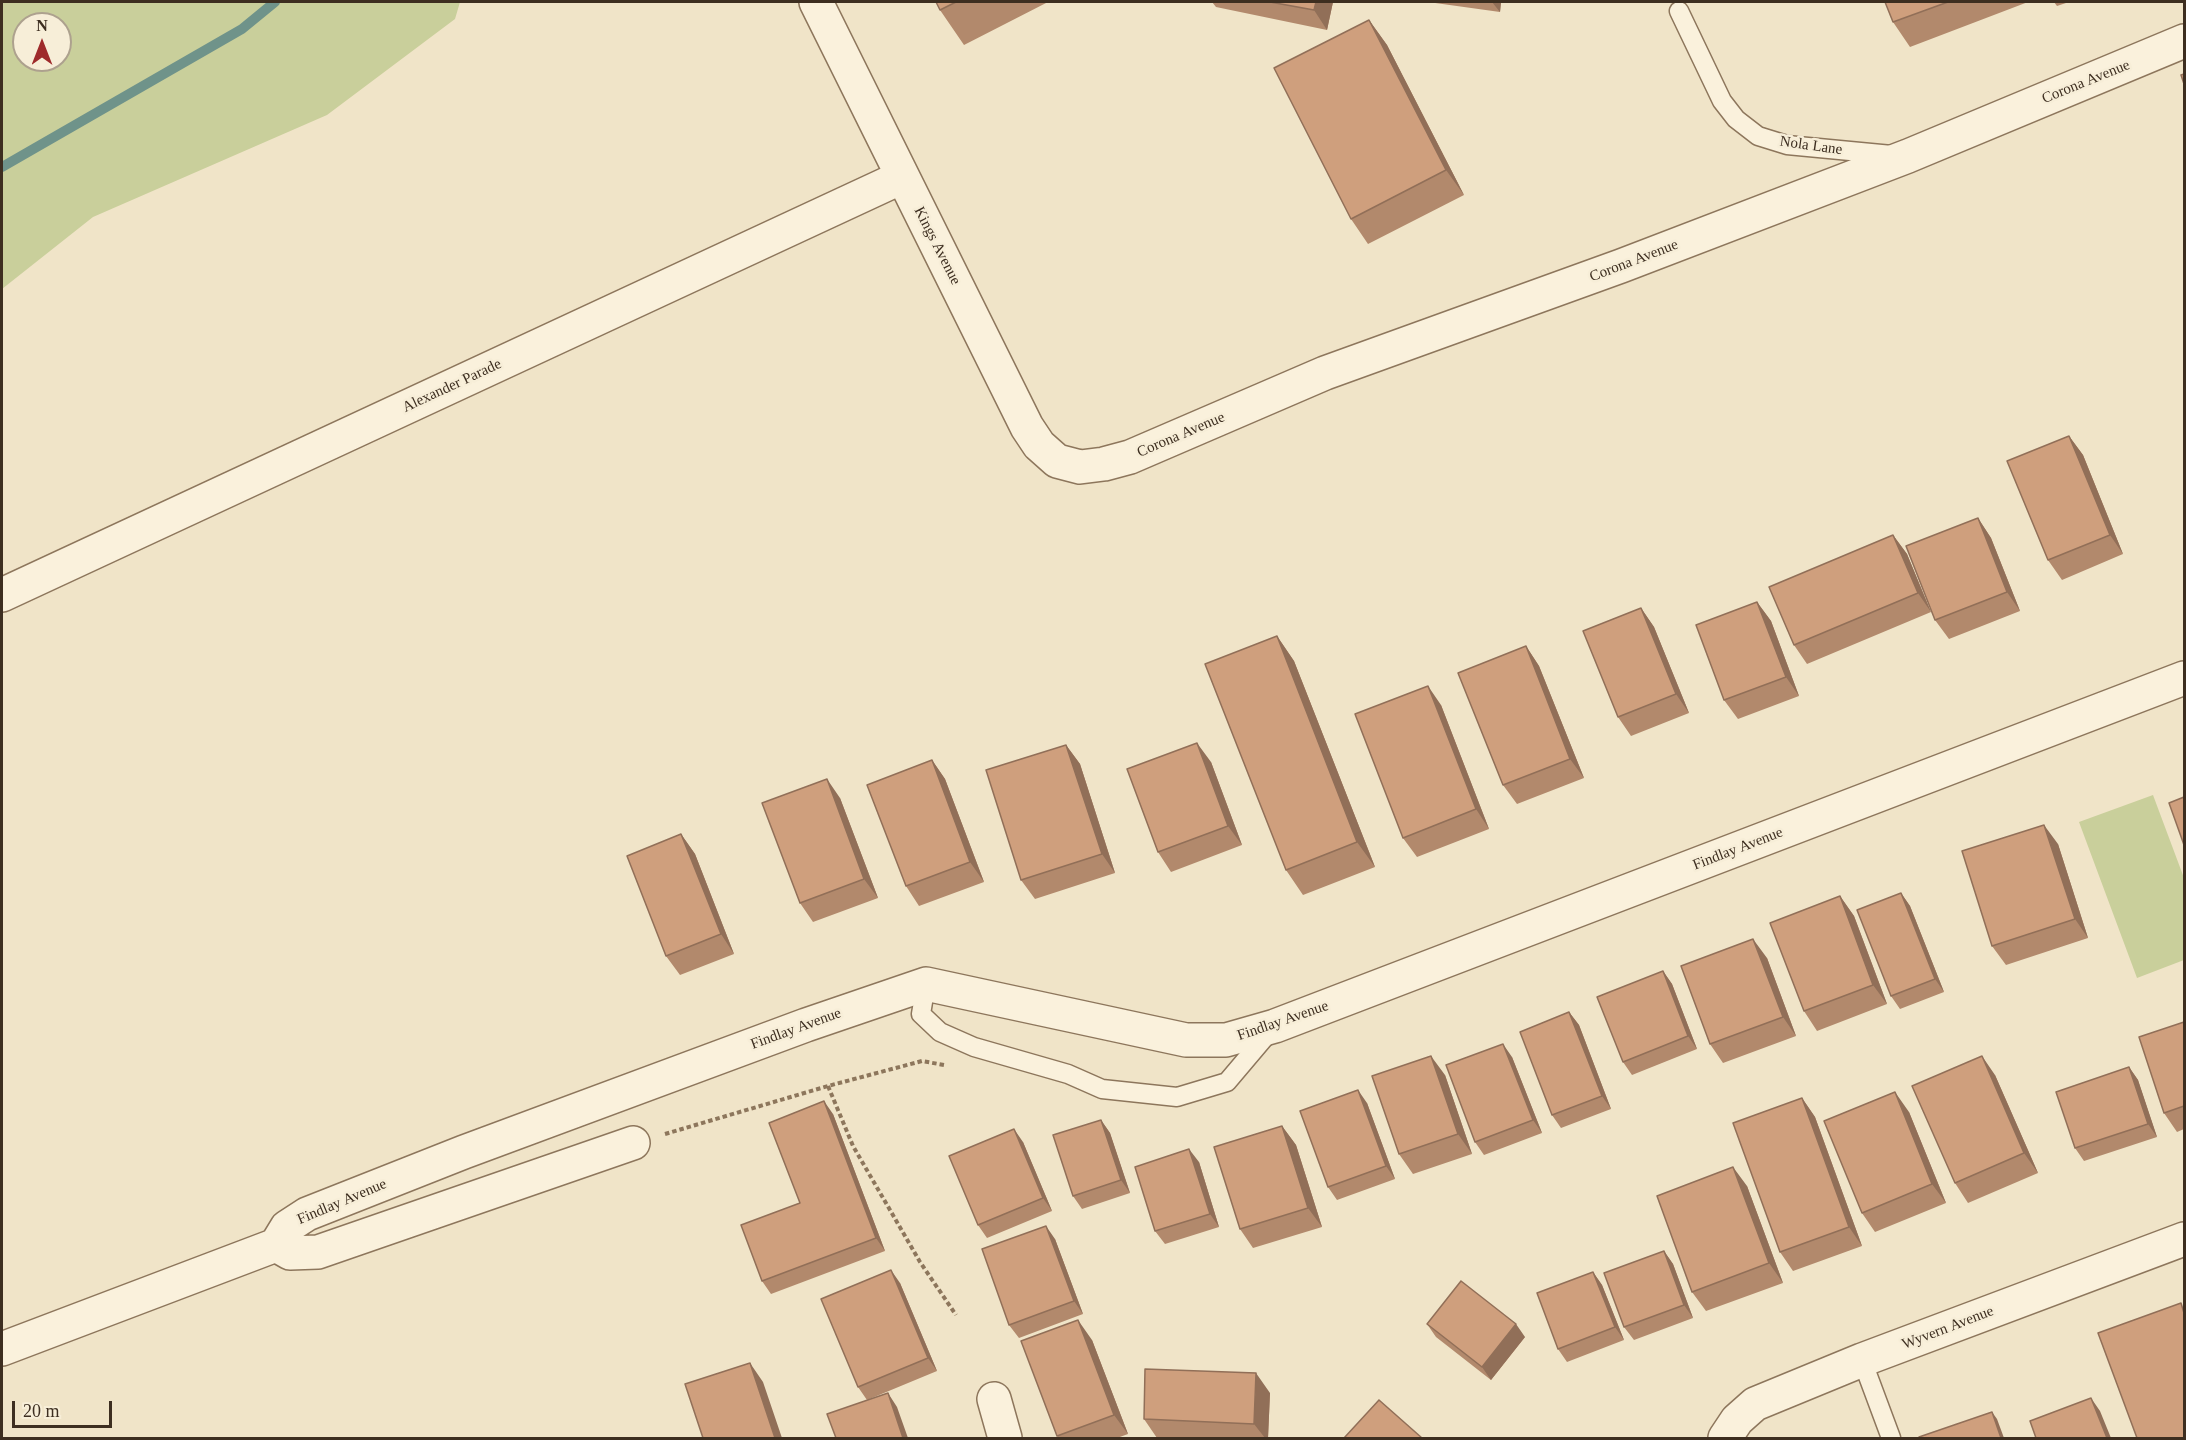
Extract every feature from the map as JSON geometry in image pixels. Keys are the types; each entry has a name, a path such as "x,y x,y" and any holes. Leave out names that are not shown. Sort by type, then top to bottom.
{"street":[{"name":"Kings Avenue","path":"816,2 1028,427 1039,445 1057,461 1080,467"},
{"name":"Corona Avenue","path":"1080,467 1104,465 1130,457 1325,374 1621,266 1908,156 2184,41"},
{"name":"Alexander Parade","path":"2,595 903,177"},
{"name":"Findlay Avenue","path":"276,1245 287,1227 307,1214 464,1152 773,1037 926,984 1186,1040 1226,1040 1275,1026 2184,678"},
{"path":"2,1349 276,1245 290,1253 318,1252 633,1143"},
{"name":"Wyvern Avenue","path":"1725,1438 1737,1420 1755,1404 1862,1360 2184,1239"},
{"path":"994,1399 1005,1438"}],"lane":[{"name":"Nola Lane","path":"1679,11 1722,101 1736,119 1758,136 1787,145 1908,156"},
{"path":"926,984 921,1014 940,1032 974,1047 1068,1074 1102,1089 1177,1097 1227,1082 1275,1026"},
{"path":"1862,1360 1891,1438"}],"path":[{"path":"633,1143 922,1061 963,1068 974,1047"},
{"path":"828,1086 853,1146 920,1262 956,1316"}],"green space":[{"path":"2,2 460,2 455,19 327,115 93,217 2,289"},
{"path":"2153,795 2184,878 2184,960 2137,978 2079,822"}],"building":[{"path":"936,2 956,2 940,10"},
{"path":"1270,2 1316,2 1314,10"},
{"path":"1885,2 1948,2 1893,22"},
{"path":"1369,20 1446,170 1351,219 1274,68"},
{"path":"2069,436 2110,535 2048,560 2007,461"},
{"path":"1978,518 2007,592 1935,620 1906,546"},
{"path":"1893,535 1918,593 1794,645 1769,587"},
{"path":"1757,602 1786,677 1724,700 1696,625"},
{"path":"1641,608 1676,694 1618,717 1583,631"},
{"path":"1277,636 1357,842 1286,870 1205,664"},
{"path":"1526,646 1570,759 1503,785 1458,673"},
{"path":"1428,686 1476,809 1403,838 1355,714"},
{"path":"1197,743 1228,826 1158,852 1127,769"},
{"path":"1066,745 1102,854 1021,880 986,770"},
{"path":"932,760 970,862 906,886 867,785"},
{"path":"827,779 864,879 800,903 762,803"},
{"path":"2184,797 2184,845 2169,803"},
{"path":"2044,825 2075,919 1992,946 1962,851"},
{"path":"681,834 721,934 666,956 627,856"},
{"path":"1901,893 1935,979 1891,996 1857,910"},
{"path":"1840,896 1873,985 1804,1011 1770,923"},
{"path":"1753,939 1783,1017 1710,1044 1681,966"},
{"path":"1663,971 1688,1036 1623,1062 1597,997"},
{"path":"1569,1012 1602,1096 1552,1115 1520,1032"},
{"path":"2184,1022 2184,1106 2164,1113 2139,1037"},
{"path":"1503,1044 1533,1120 1475,1142 1446,1065"},
{"path":"1431,1056 1458,1134 1399,1154 1372,1076"},
{"path":"1982,1056 2024,1153 1955,1183 1912,1086"},
{"path":"2129,1067 2148,1124 2075,1148 2056,1092"},
{"path":"1358,1090 1386,1166 1328,1187 1300,1111"},
{"path":"1895,1092 1932,1184 1862,1213 1824,1121"},
{"path":"1802,1098 1849,1227 1780,1252 1733,1123"},
{"path":"824,1101 876,1238 762,1281 741,1225 800,1203 769,1123"},
{"path":"1101,1120 1121,1180 1073,1196 1053,1135"},
{"path":"1282,1126 1308,1208 1240,1229 1214,1147"},
{"path":"1014,1129 1043,1198 978,1225 949,1156"},
{"path":"1189,1149 1210,1214 1155,1231 1135,1167"},
{"path":"1733,1167 1769,1263 1692,1292 1657,1196"},
{"path":"1046,1226 1074,1301 1009,1325 982,1249"},
{"path":"1664,1251 1684,1305 1624,1327 1604,1273"},
{"path":"891,1270 928,1358 858,1387 821,1299"},
{"path":"1593,1272 1615,1327 1558,1349 1537,1293"},
{"path":"1461,1281 1516,1324 1482,1367 1427,1324"},
{"path":"2181,1303 2184,1313 2184,1438 2137,1438 2098,1333"},
{"path":"1078,1320 1114,1415 1057,1436 1021,1341"},
{"path":"750,1363 775,1438 703,1438 685,1384"},
{"path":"1145,1369 1256,1373 1254,1424 1144,1419"},
{"path":"888,1393 903,1438 836,1438 827,1414"},
{"path":"2091,1398 2107,1438 2036,1438 2030,1421"},
{"path":"1379,1400 1422,1438 1344,1438"},
{"path":"1992,1412 2001,1438 1919,1438 1919,1437"}],"waterway":[{"path":"2,167 242,29 275,2"}]}
